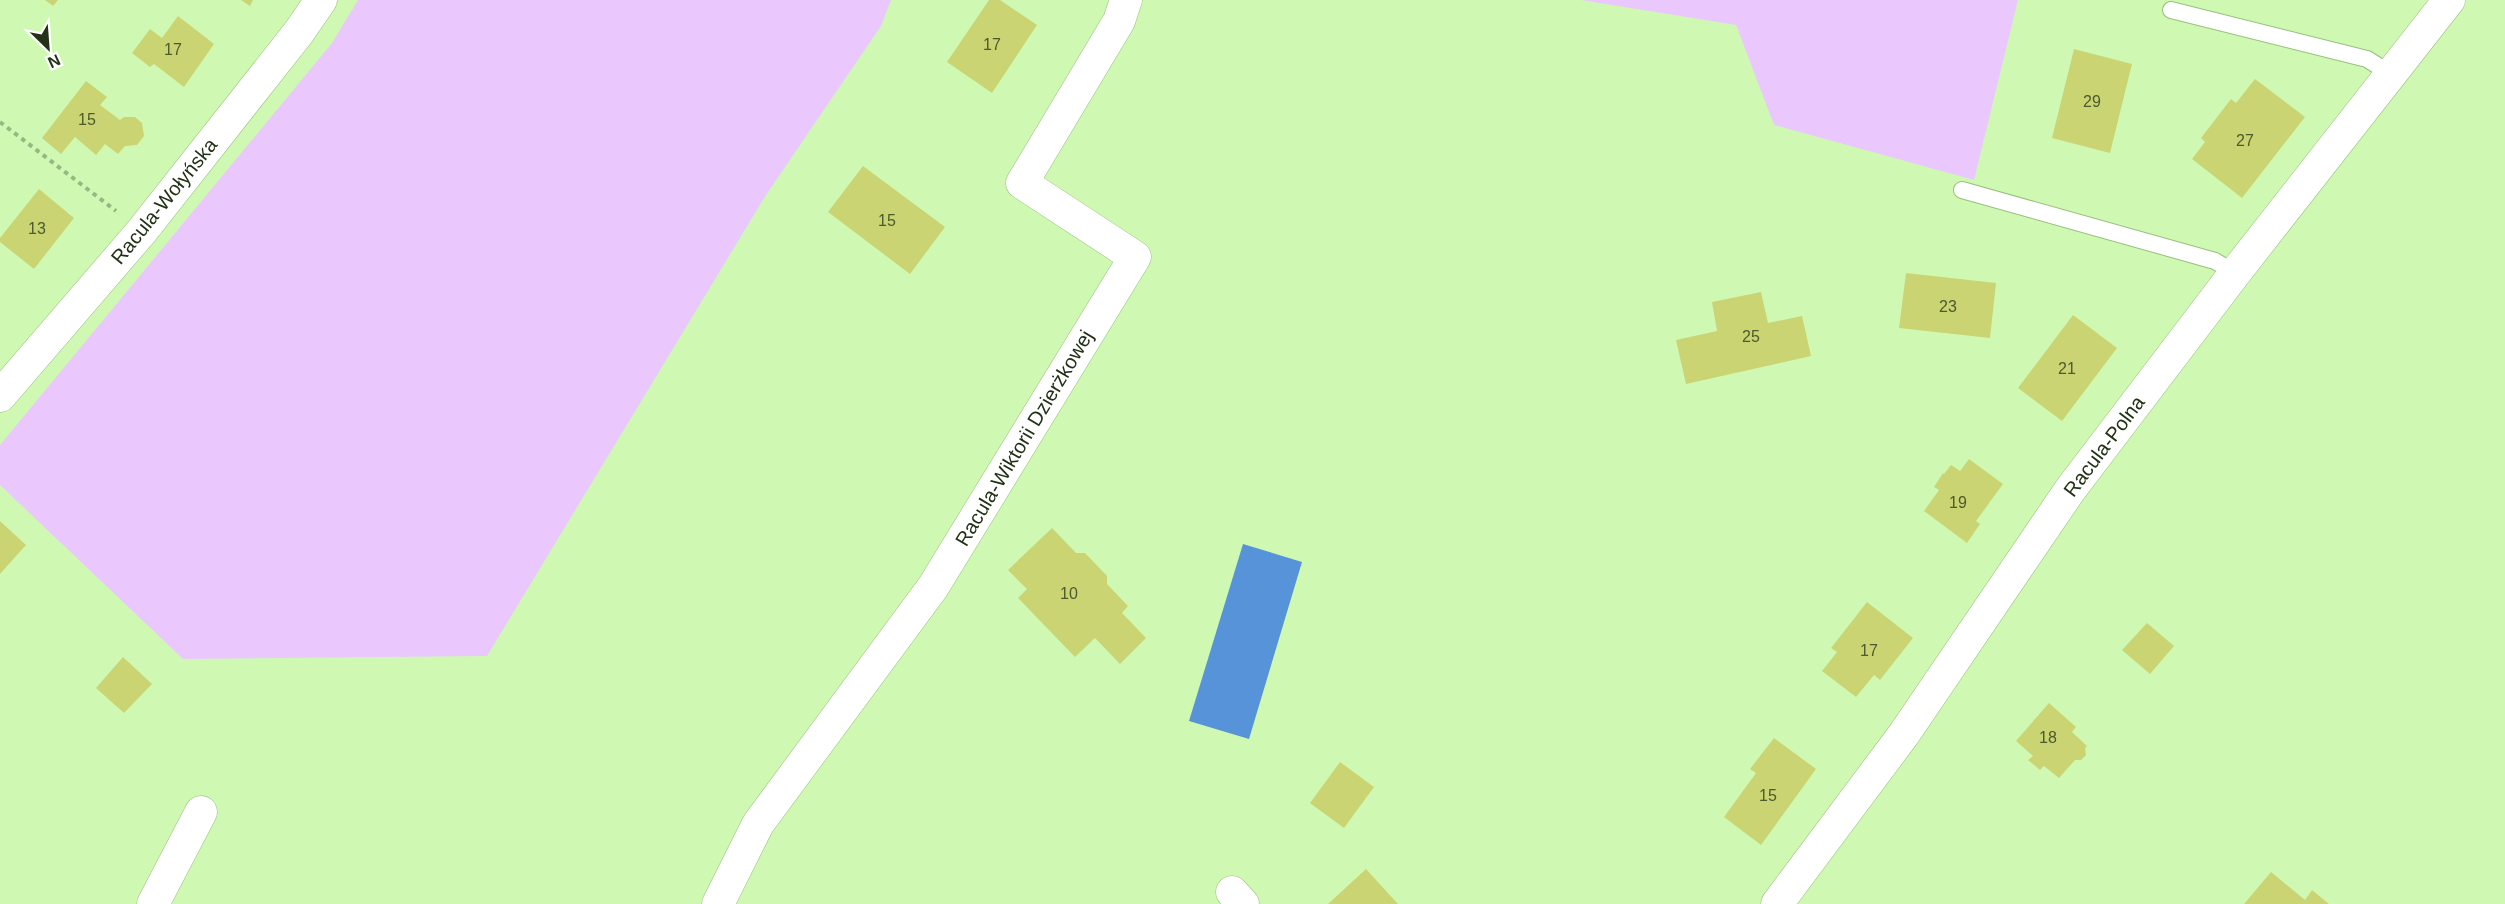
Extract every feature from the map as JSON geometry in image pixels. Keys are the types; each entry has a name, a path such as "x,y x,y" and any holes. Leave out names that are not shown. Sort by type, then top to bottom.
{"street":[{"name":"Racula-Wołyńska","path":"0,396 142,231 299,32 321,0"},
{"name":"Racula-Wiktorii Dzierżkowej","path":"718,904 758,824 933,586 1135,257 1023,183 1119,21 1126,0"},
{"name":"Racula-Polna","path":"1777,904 1904,734 2070,490 2235,273 2449,0"},
{"path":"153,904 201,812"}],"lane":[{"path":"2170,10 2367,59 2391,74"},
{"path":"1962,190 2215,261 2235,273"}],"path":[{"path":"0,122 142,231"}],"shaded area":[{"path":"358,0 891,0 881,26 766,195 487,656 183,659 0,485 0,445 332,43"},
{"path":"1581,0 2018,0 1974,180 1774,125 1736,25"}],"water":[{"path":"1243,544 1302,562 1249,739 1189,721"}],"building":[{"path":"45,0 58,0 53,6"},
{"path":"241,0 253,0 250,6"},
{"path":"989,0 1000,0 1037,25 992,93 947,62"},
{"path":"178,16 214,44 184,87 154,64 150,67 132,53 150,29 162,38"},
{"path":"2074,49 2132,64 2110,153 2052,138"},
{"path":"2255,79 2305,117 2242,198 2192,159 2205,142 2201,138 2231,99 2236,103"},
{"path":"86,81 107,97 100,105 120,120 124,117 135,117 142,123 144,136 137,145 125,146 118,154 105,144 96,155 75,137 61,154 42,138"},
{"path":"863,166 945,227 910,274 828,212"},
{"path":"39,189 74,218 34,269 0,242 0,238"},
{"path":"1906,273 1996,283 1990,338 1899,328"},
{"path":"1761,292 1768,323 1802,316 1811,356 1686,384 1676,340 1717,331 1712,302"},
{"path":"2073,315 2117,348 2062,421 2018,388"},
{"path":"1969,459 2003,484 1976,521 1980,524 1967,543 1924,511 1939,490 1934,487 1943,473 1951,465 1960,471"},
{"path":"0,521 26,545 0,574"},
{"path":"1052,528 1076,553 1085,553 1107,576 1107,584 1128,606 1122,613 1146,638 1120,664 1095,638 1075,657 1018,598 1027,589 1008,570"},
{"path":"1867,602 1913,638 1880,680 1874,675 1856,697 1822,671 1837,652 1831,648"},
{"path":"2147,623 2174,646 2150,674 2122,650"},
{"path":"123,657 152,684 124,713 96,688"},
{"path":"2049,703 2076,727 2072,732 2087,746 2086,755 2081,760 2075,760 2059,778 2044,766 2040,770 2028,760 2033,756 2016,741"},
{"path":"1774,738 1816,769 1761,845 1724,817 1756,773 1750,769"},
{"path":"1340,762 1374,787 1344,828 1310,803"},
{"path":"1366,869 1398,904 1328,904"},
{"path":"2271,872 2305,900 2312,890 2329,904 2244,904"}]}
